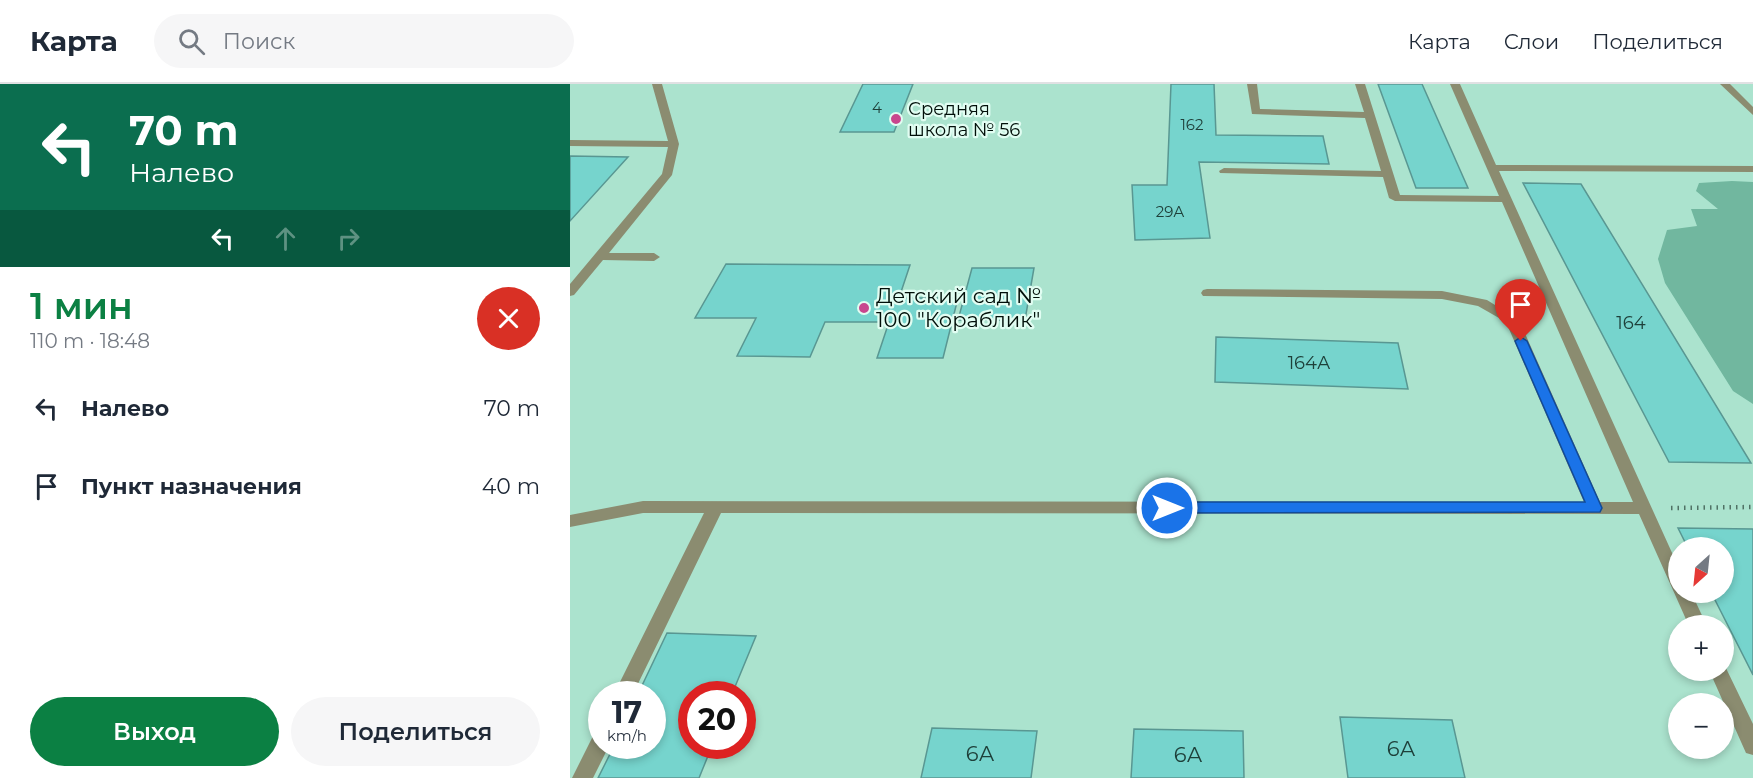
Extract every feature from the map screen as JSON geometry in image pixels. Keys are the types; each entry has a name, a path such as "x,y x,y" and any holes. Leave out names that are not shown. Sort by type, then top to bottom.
{"lane":[{"path":"570,292 667,175 674,144 657,84"},
{"path":"1252,84 1255,112 1370,115"},
{"path":"1360,84 1395,198 1506,199"},
{"path":"1455,84 1668,562"},
{"path":"1725,84 1753,112"},
{"path":"572,145 674,144"},
{"path":"1494,168 1753,169"},
{"path":"1224,171 1388,174"},
{"path":"600,256 654,257"},
{"path":"1207,293 1442,295 1482,303 1502,314 1512,320 1595,508"},
{"path":"570,521 643,507 1643,508"},
{"path":"629,681 715,508"},
{"path":"1723,681 1753,746"},
{"path":"582,778 592,759"}],"path":[{"path":"1643,508 1753,507"}],"green space":[{"path":"1753,182 1753,404 1733,391 1665,283 1658,259 1667,230 1697,226 1691,209 1718,209 1696,191 1699,183"}],"building":[{"path":"863,84 913,84 894,132 840,132"},
{"path":"1171,84 1214,84 1216,135 1323,136 1329,164 1199,162 1210,238 1135,240 1132,185 1167,185"},
{"path":"1378,84 1422,84 1468,188 1416,188"},
{"path":"570,156 628,157 570,221"},
{"path":"1523,183 1581,184 1751,463 1669,462"},
{"name":"Детский сад № 100 \"Кораблик\"","path":"726,264 910,265 899,298 958,298 943,358 877,358 889,322 825,322 810,357 737,356 756,318 695,318"},
{"path":"972,268 1034,268 1025,320 958,320"},
{"path":"1216,337 1398,343 1408,389 1215,382"},
{"path":"1678,528 1753,529 1753,675 1734,637 1734,615 1723,615 1717,603 1734,603 1734,537 1682,537"},
{"path":"667,633 756,636 737,681 678,681 678,759 707,759 699,778 598,778 608,759 666,759 666,681 644,681"},
{"path":"1340,717 1452,720 1465,778 1348,778"},
{"path":"932,728 1037,731 1031,778 921,778"},
{"path":"1134,729 1243,731 1244,778 1131,778"}],"place":[{"name":"Средняя школа № 56","path":"896,119"},
{"name":"Детский сад № 100 \"Кораблик\"","path":"864,308"}],"route":[{"path":"1167,508 1595,508 1521,341"}]}
